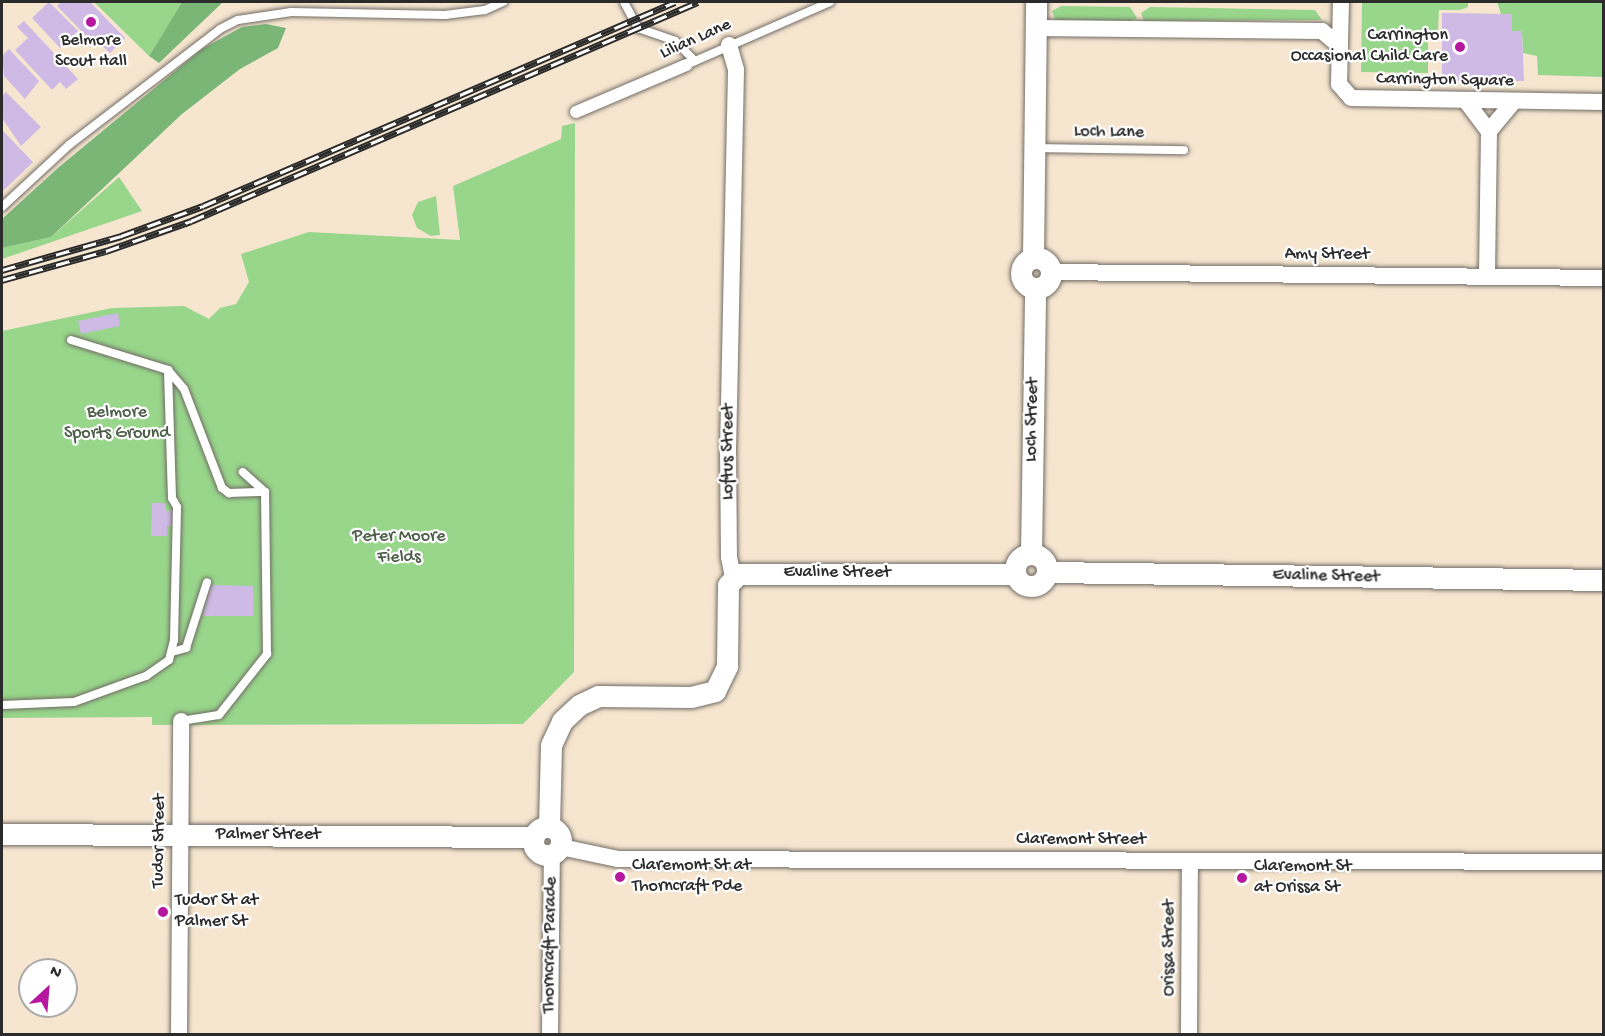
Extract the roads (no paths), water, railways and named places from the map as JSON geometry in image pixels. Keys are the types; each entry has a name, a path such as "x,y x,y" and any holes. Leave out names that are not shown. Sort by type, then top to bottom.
{"street":[{"path":"1033,258 1035,2"},
{"name":"Carrington Square","path":"1341,2 1339,84 1351,98 1604,102"},
{"path":"1035,28 1322,31 1340,46"},
{"name":"Loftus Street","path":"541,832 551,745 562,721 579,705 598,696 691,697 715,691 727,666 727,595 733,578 729,557 728,446 736,70 729,45"},
{"name":"Lilian Lane","path":"576,112 690,63"},
{"path":"1466,101 1489,131 1487,275"},
{"path":"1489,131 1514,101"},
{"path":"1033,258 1043,260 1051,272 1046,283 1035,288 1023,280 1021,271 1025,263 1033,258"},
{"name":"Amy Street","path":"1051,272 1604,278"},
{"name":"Loch Street","path":"1031,553 1035,288"},
{"path":"1031,553 1042,557 1048,572 1042,582 1032,586 1022,583 1015,574 1018,560 1031,553"},
{"name":"Evaline Street","path":"733,578 754,572 1015,574"},
{"name":"Evaline Street","path":"1048,572 1604,580"},
{"name":"Tudor Street","path":"179,1035 181,721"},
{"path":"541,832 560,834 556,851"},
{"name":"Palmer Street","path":"2,834 541,832"},
{"name":"Claremont Street","path":"556,851 618,859 1604,862"},
{"name":"Thorncraft Parade","path":"550,1035 556,851"},
{"name":"Orissa Street","path":"1189,1035 1190,861"}],"lane":[{"path":"2,207 69,145 220,29 238,20 291,12 445,15 485,10 503,2"},
{"path":"624,2 638,28 675,40 690,63"},
{"name":"Lilian Lane","path":"690,63 830,2"},
{"name":"Loch Lane","path":"1034,148 1184,150"},
{"path":"71,340 168,370 184,389 222,488 229,493 265,492"},
{"path":"2,705 66,704 88,698 164,667 172,652 177,507 172,498 168,370"},
{"path":"181,721 219,715 267,654 265,492 243,472"},
{"path":"172,652 186,648 207,582"}],"railway":[{"path":"2,270 121,236 203,206 675,2"},
{"path":"2,280 106,251 191,221 698,2"}],"place":[{"name":"Belmore Scout Hall","path":"91,22"},
{"name":"Carrington Occasional Child Care","path":"1460,47"},
{"name":"Claremont St at Thorncraft Pde","path":"620,877"},
{"name":"Claremont St at Orissa St","path":"1242,878"},
{"name":"Tudor St at Palmer St","path":"163,912"}],"park label":[{"name":"Belmore Sports Ground","path":"117,424"},
{"name":"Peter Moore Fields","path":"399,548"}]}
